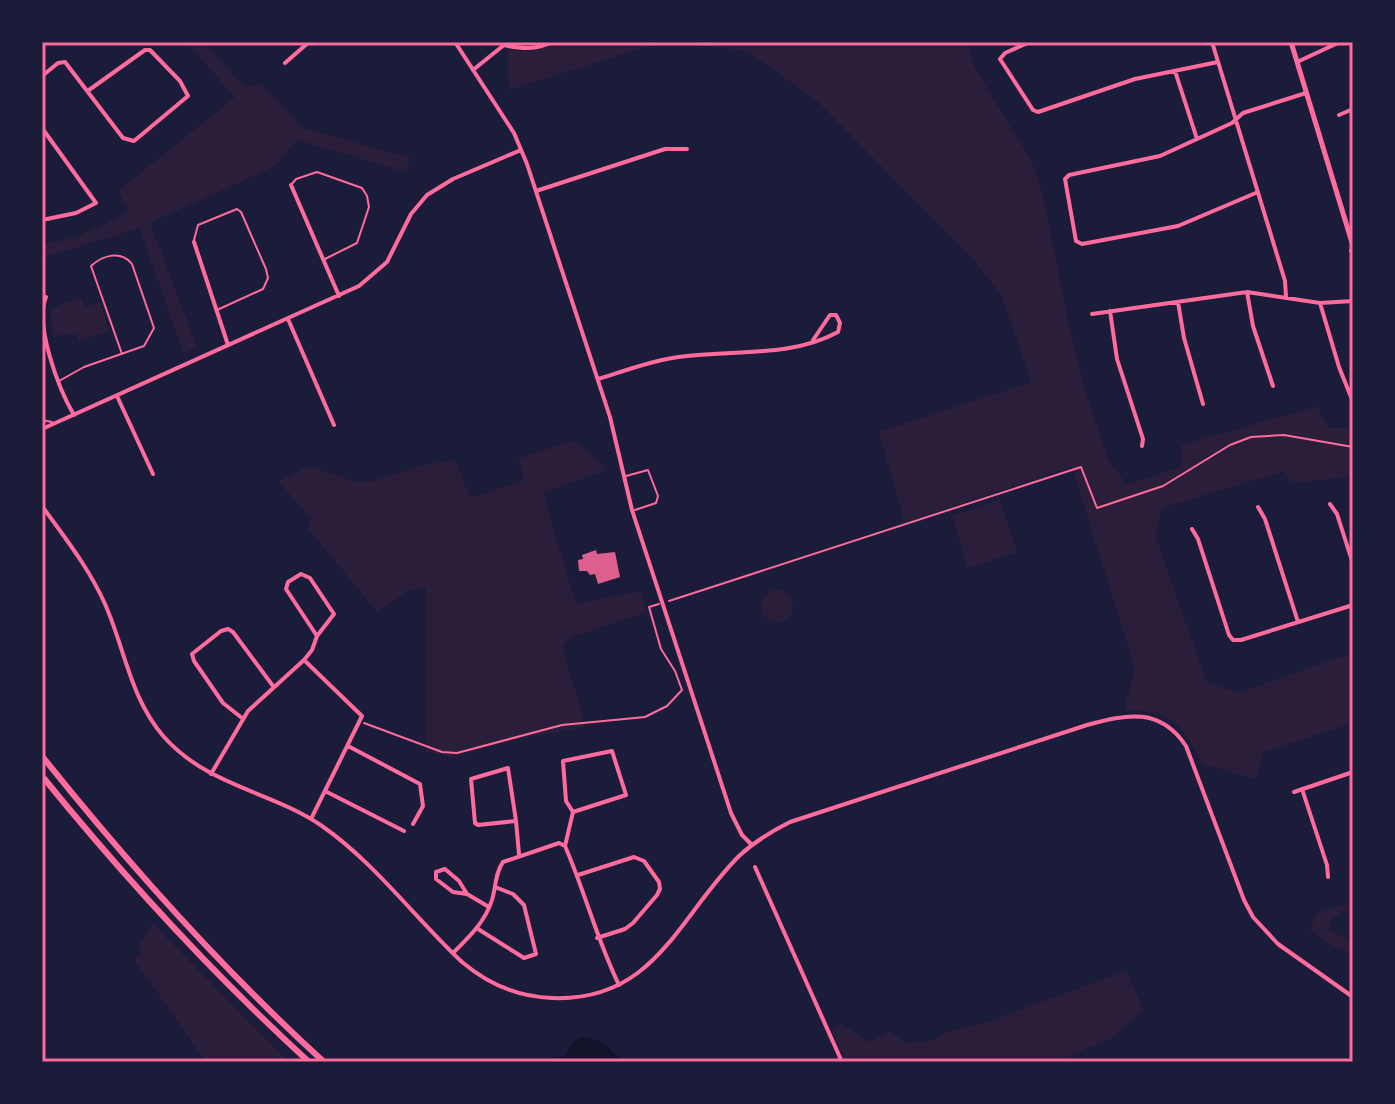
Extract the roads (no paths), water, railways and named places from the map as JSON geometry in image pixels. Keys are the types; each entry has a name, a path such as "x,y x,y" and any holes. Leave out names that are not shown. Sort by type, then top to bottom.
{"main road":[{"path":"42,756 156,894 263,1006 324,1062"},
{"path":"42,776 134,886 259,1016 309,1062"}],"street":[{"path":"285,63 309,42"},
{"path":"455,42 501,112 521,150 598,379 632,510 731,813 742,835 752,845"},
{"path":"473,70 502,44 522,49 537,48 552,42"},
{"path":"1030,42 1005,53 1000,59 1036,112 1135,79 1218,62"},
{"path":"1212,42 1285,281 1286,297"},
{"path":"1291,42 1353,246"},
{"path":"1297,62 1340,42"},
{"path":"42,76 58,63 65,62 128,141 134,141 188,96 180,81 150,50 145,50 89,90"},
{"path":"1175,71 1197,139"},
{"path":"1258,192 1178,226 1082,244 1076,241 1066,178 1160,156 1235,120 1243,113 1306,93"},
{"path":"1339,115 1353,109"},
{"path":"42,128 77,181 85,186 96,203 76,213 42,220"},
{"path":"536,191 665,149 687,149"},
{"path":"42,429 359,286 382,268 393,253 411,214 434,190 521,150"},
{"path":"291,185 339,296"},
{"path":"194,242 228,345"},
{"path":"1247,292 1253,326 1273,386"},
{"path":"1092,314 1247,292 1320,303 1353,301"},
{"path":"46,297 43,309 51,366 74,415"},
{"path":"1178,302 1184,338 1203,404"},
{"path":"1320,303 1353,402"},
{"path":"1110,311 1117,359 1143,439 1142,446"},
{"path":"598,379 675,357 775,351 813,340 838,332 840,323 836,315 827,316 813,340"},
{"path":"288,319 334,425"},
{"path":"117,396 153,474"},
{"path":"1330,504 1337,514 1353,564"},
{"path":"42,506 95,584 115,629 131,683 146,712 166,739 181,754 211,774 311,819 346,844 453,953 482,977 511,991 534,997 569,999 619,985 658,958 729,868 752,845 801,817 1127,715 1150,718 1172,730 1186,746 1253,917 1278,944 1353,997"},
{"path":"1258,507 1265,519 1298,622"},
{"path":"1192,529 1233,640 1353,605"},
{"path":"211,774 242,718 304,660 317,636 333,618 334,610 310,578 301,574 288,582 286,589 317,636"},
{"path":"242,718 223,703 194,661 192,654 196,648 228,629 273,686"},
{"path":"304,660 362,716 311,819"},
{"path":"348,746 420,784 423,806 413,824"},
{"path":"573,812 626,795 612,751 563,761 566,801 573,812 565,846 578,875 597,938 619,985"},
{"path":"516,821 475,823 471,779 508,768 516,821 519,854"},
{"path":"1294,792 1353,772"},
{"path":"1302,789 1327,865 1328,877"},
{"path":"325,791 404,831"},
{"path":"453,953 477,929 489,907 501,864 519,854 556,843 565,846"},
{"path":"578,875 634,857 644,861 659,882 657,895 633,923 625,929 597,938"},
{"path":"755,867 842,1062"},
{"path":"467,894 459,881 445,869 436,872 435,878 451,891 467,894 489,907"},
{"path":"477,929 524,958 536,954 524,905 513,894 495,887"}],"lane":[{"path":"291,185 296,179 317,172 355,185 367,196 369,207 357,243 324,260"},
{"path":"194,242 198,225 237,209 266,269 268,278 263,289 215,310"},
{"path":"58,382 84,367 122,354 144,346 154,328 132,264 115,255 91,266 122,354"},
{"path":"42,420 57,423"},
{"path":"624,476 648,470 658,496 656,503 632,510"}]}
